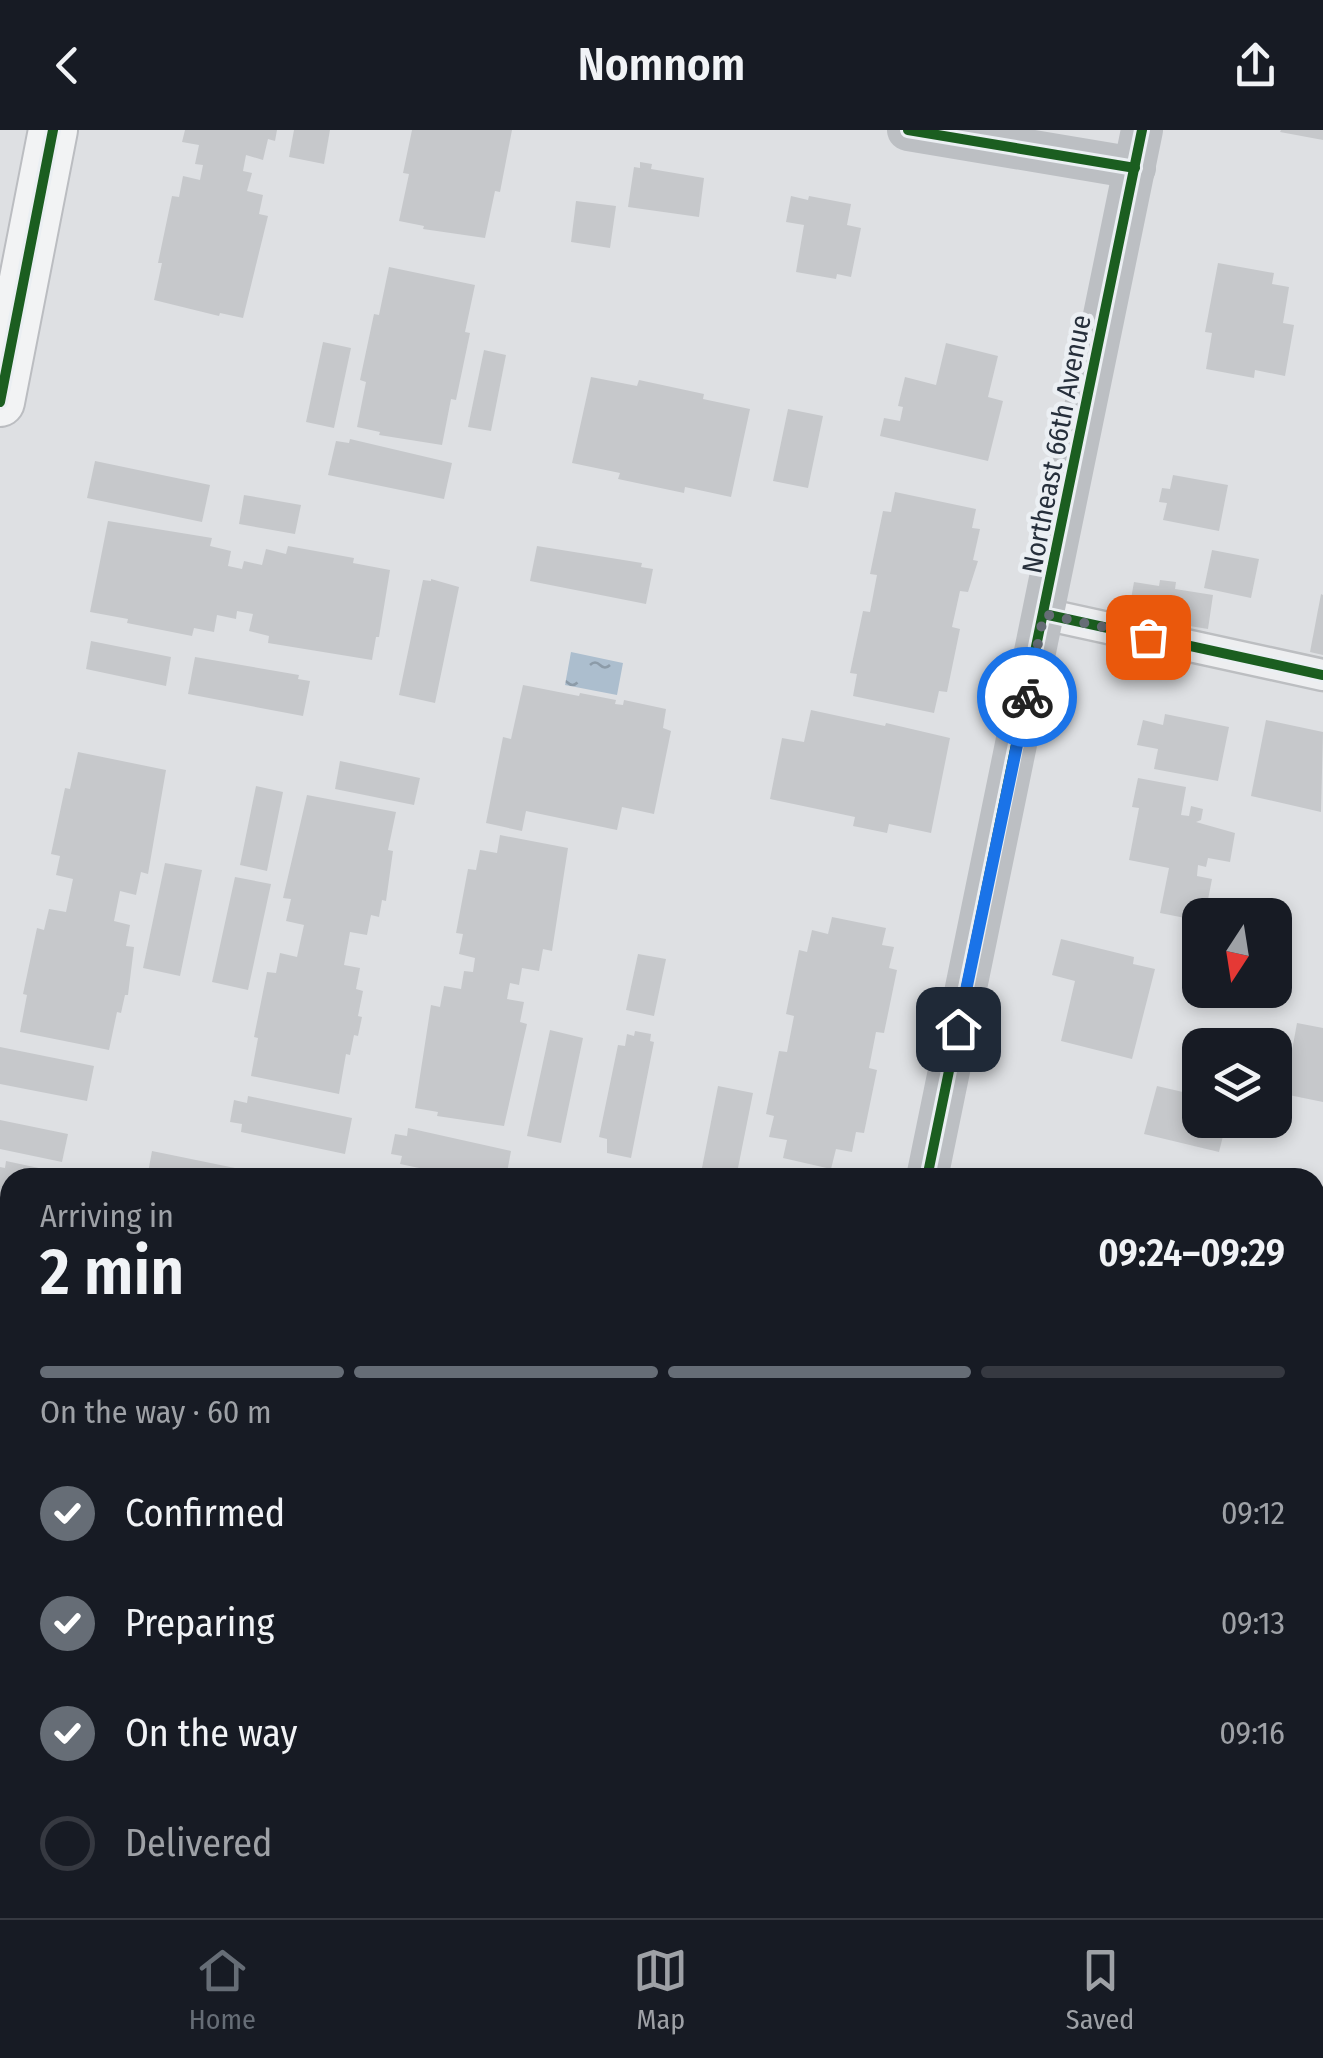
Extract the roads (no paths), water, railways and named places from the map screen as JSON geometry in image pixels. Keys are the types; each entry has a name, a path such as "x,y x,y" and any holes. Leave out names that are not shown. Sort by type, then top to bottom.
{"main road":[{"path":"0,402 52,130"}],"street":[{"path":"908,130 1138,149"},
{"name":"Northeast 66th Avenue","path":"929,1168 1138,149"},
{"path":"1044,614 1323,675"}],"water":[{"path":"571,652 623,663 617,695 565,685"}]}
